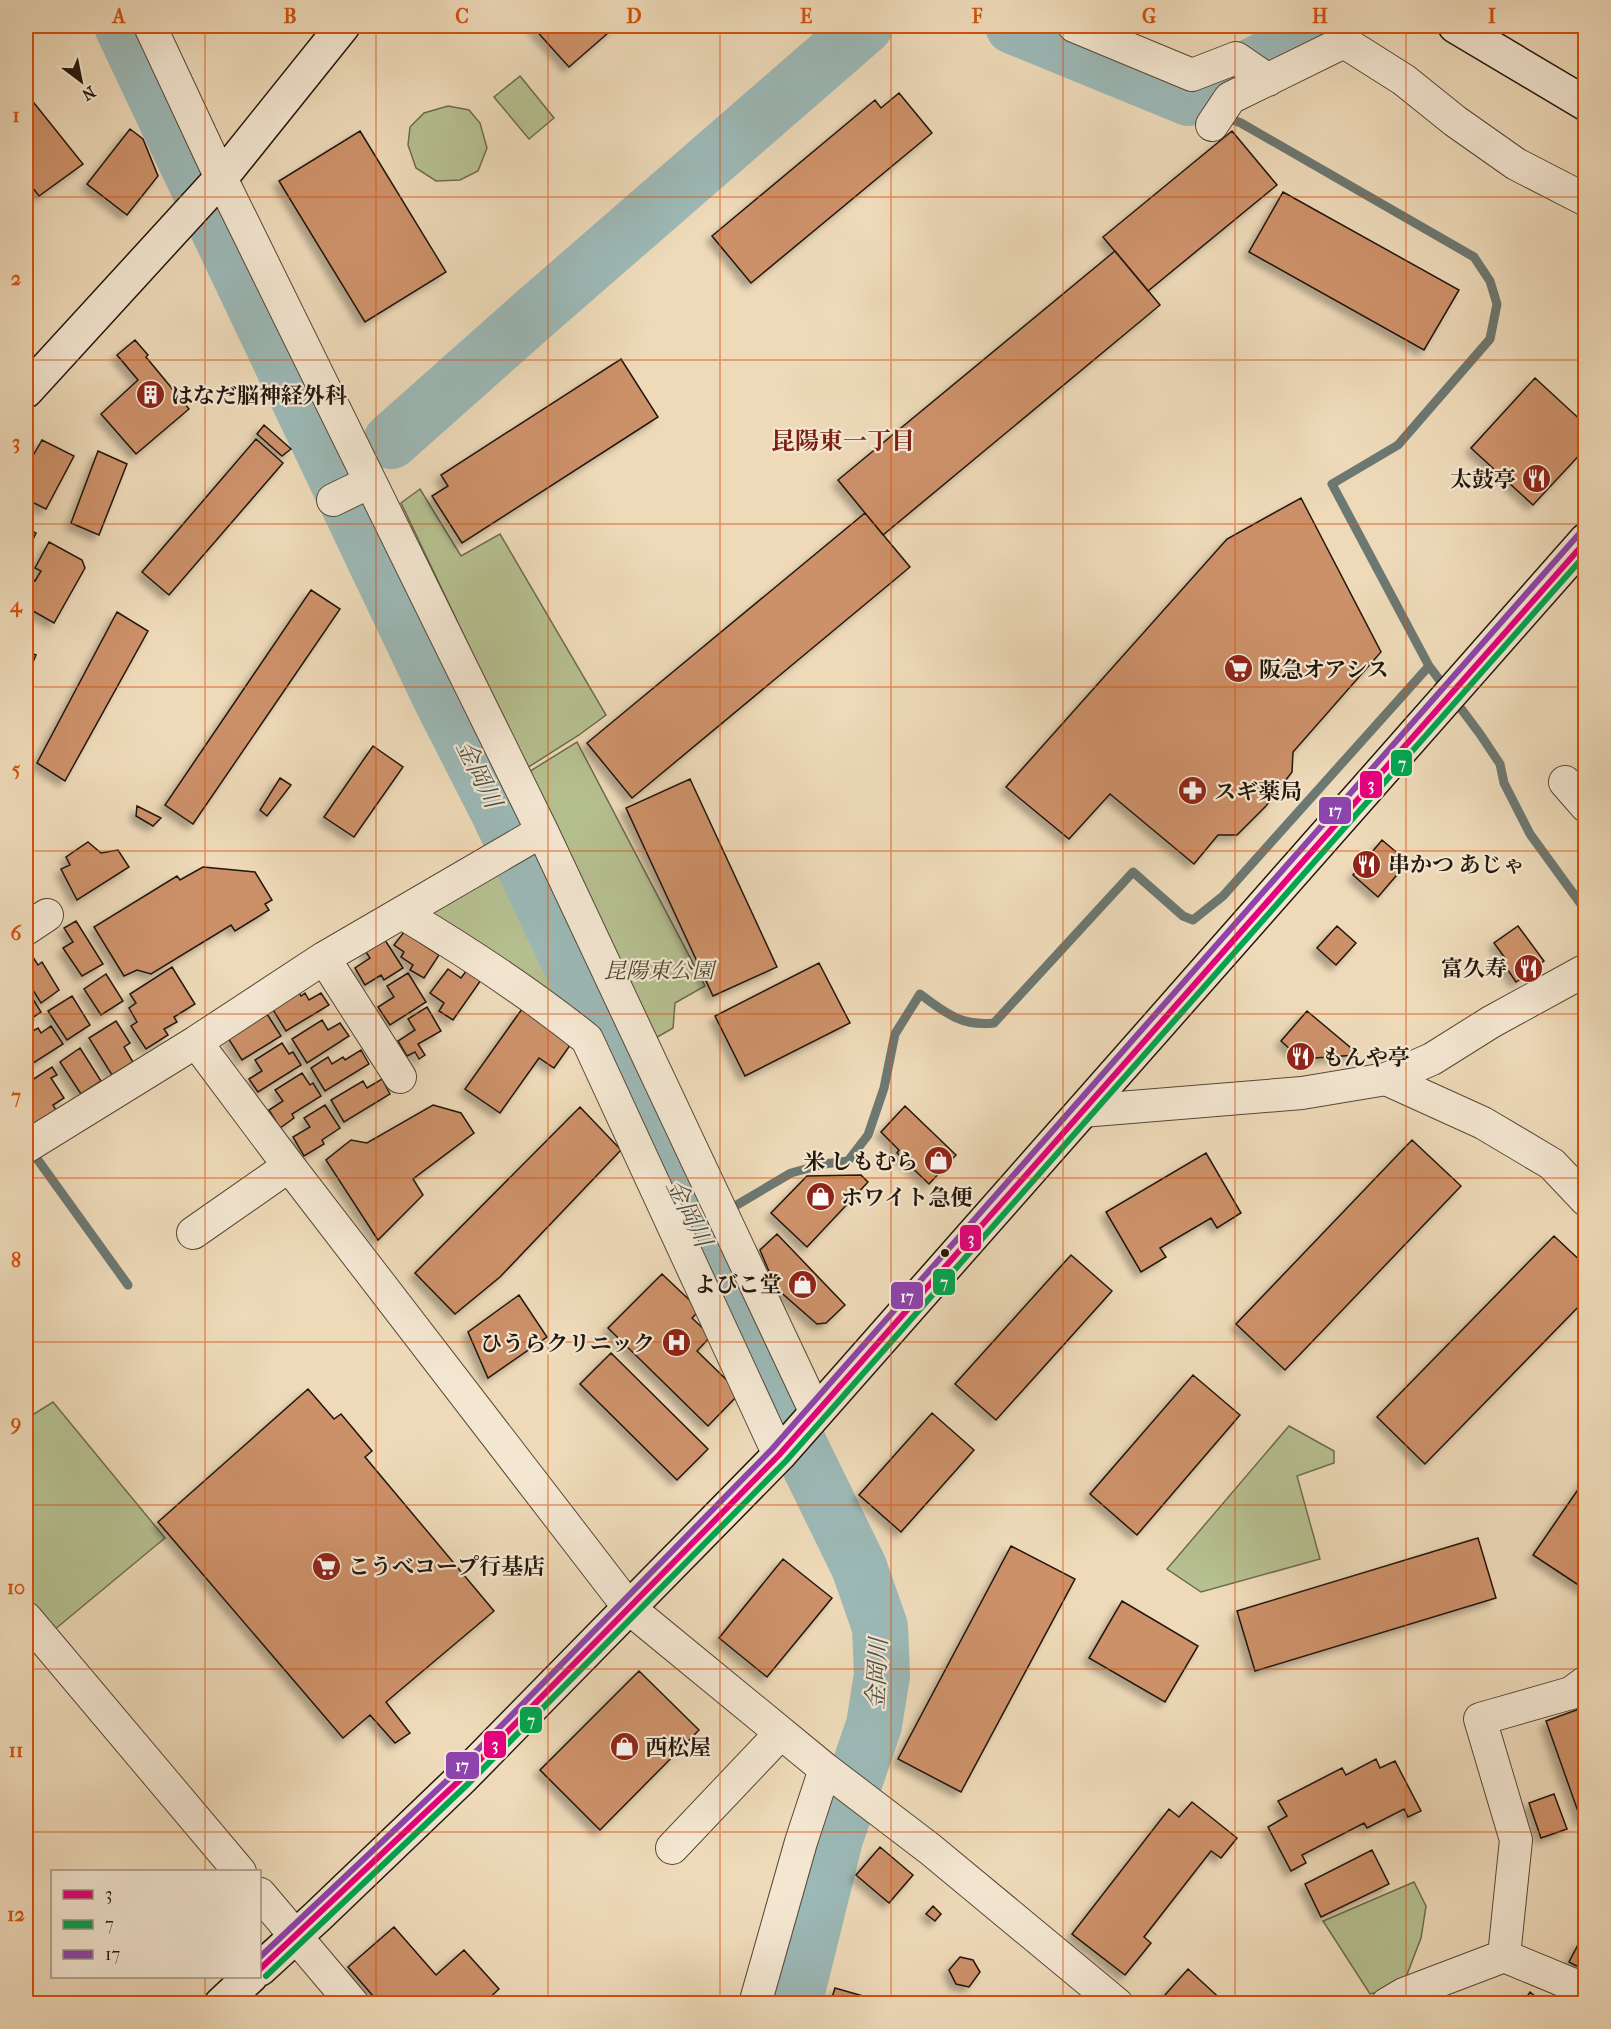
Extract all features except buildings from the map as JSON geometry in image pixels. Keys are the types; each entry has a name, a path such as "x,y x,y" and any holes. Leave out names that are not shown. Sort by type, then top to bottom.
{"main road":[{"path":"26,391 221,178 343,26"},
{"path":"1455,26 1586,104"},
{"path":"261,1968 464,1777 797,1435 1586,540"},
{"path":"221,2004 250,1978"}],"street":[{"path":"150,26 221,178 353,490 542,831 629,1016 797,1435"},
{"path":"1074,26 1192,75 1236,58 1268,80"},
{"path":"1212,125 1230,99 1344,42 1404,80 1455,121 1516,164 1585,198"},
{"path":"1564,782 1586,807"},
{"path":"26,1147 196,1042 324,958 542,831"},
{"path":"402,913 457,946 538,1000 587,1039 797,1435"},
{"path":"324,958 400,1077"},
{"path":"1082,1111 1302,1093 1386,1079 1432,1059 1491,1022 1577,984"},
{"path":"587,1039 629,1016"},
{"path":"196,1042 630,1609 781,1733 930,1849 1117,2004"},
{"path":"1386,1079 1484,1123 1552,1164 1586,1200"},
{"path":"193,1233 289,1166"},
{"path":"26,1618 238,1870"},
{"path":"1504,1956 1516,1840 1480,1719 1571,1693 1586,1682"},
{"path":"672,1848 781,1733"},
{"path":"755,2004 801,1842 840,1780"},
{"path":"261,1895 352,2004"},
{"path":"1387,2004 1404,1994 1504,1956 1586,1990"}],"green space":[{"path":"520,76 554,118 529,139 494,97"},
{"path":"448,106 469,110 480,123 487,148 478,171 460,180 436,181 416,168 408,145 410,127 424,113"},
{"path":"420,489 461,556 500,534 606,715 527,768 401,503"},
{"name":"昆陽東公園","path":"577,742 705,986 675,1003 673,1028 654,1039 527,773"},
{"path":"499,865 572,1014 415,917"},
{"path":"53,1402 165,1538 48,1635 26,1606 26,1419"},
{"path":"1289,1426 1334,1451 1334,1463 1297,1476 1320,1559 1201,1592 1167,1569"},
{"path":"1414,1882 1426,1906 1421,1938 1403,1985 1370,1994 1323,1921"}],"waterway":[{"name":"金岡川","path":"122,26 442,701 498,811 754,1352 859,1567 880,1627 882,1675 874,1725 835,1839 794,2004"},
{"path":"391,441 865,26"},
{"path":"1013,26 1189,98 1332,26"},
{"path":"1189,98 1191,104 1241,123 1474,257 1490,281 1497,304 1490,339 1398,445 1332,484 1429,666 1500,764 1504,783 1530,834 1586,911"},
{"path":"696,1229 791,1173 824,1164 848,1161 868,1135 884,1088 895,1034 920,994 954,1017 972,1023 994,1023 1133,872 1183,916 1193,920 1223,896 1429,666"},
{"path":"30,1149 128,1285"}],"transit line":[{"name":"17","path":"261,1956 457,1771 772,1449 1579,534"},
{"name":"3","path":"261,1968 463,1777 779,1455 1586,541"},
{"name":"7","path":"266,1976 469,1783 786,1461 1586,554"}],"place":[{"name":"はなだ脳神経外科","path":"150,395"},
{"name":"太鼓亭","path":"1537,479"},
{"name":"阪急オアシス","path":"1238,669"},
{"name":"スギ薬局","path":"1193,791"},
{"name":"串かつ あじゃ","path":"1367,864"},
{"name":"富久寿","path":"1528,968"},
{"name":"もんや亭","path":"1301,1057"},
{"name":"米 しもむら","path":"939,1161"},
{"name":"ホワイト急便","path":"820,1197"},
{"name":"よびこ堂","path":"803,1284"},
{"name":"ひうらクリニック","path":"676,1343"},
{"name":"こうべコープ行基店","path":"327,1566"},
{"name":"西松屋","path":"624,1747"}],"district":[{"name":"昆陽東一丁目","path":"843,441"}]}
